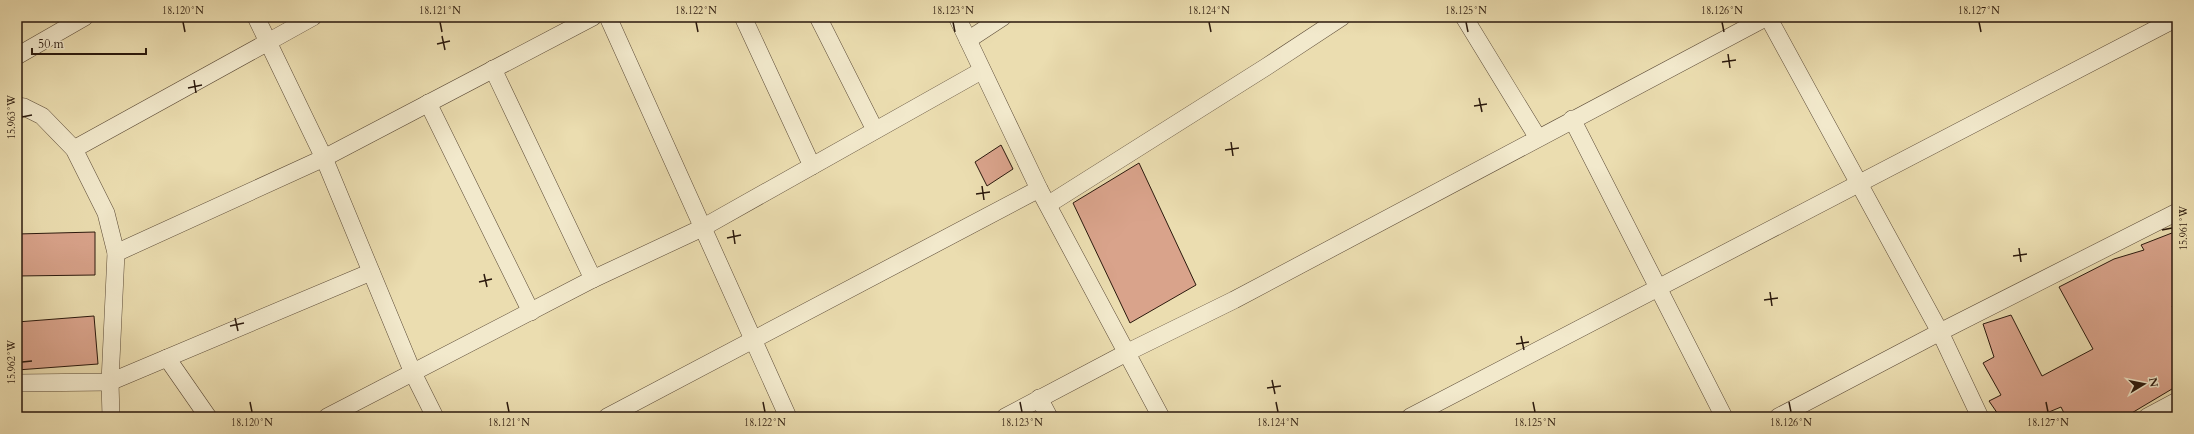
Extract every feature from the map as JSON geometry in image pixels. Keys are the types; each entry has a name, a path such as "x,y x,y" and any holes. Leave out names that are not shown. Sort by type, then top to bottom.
{"street":[{"path":"17,56 64,22 85,17"},
{"path":"256,17 324,158 413,374 435,417"},
{"path":"74,149 312,17"},
{"path":"116,253 324,158 593,17"},
{"path":"608,17 788,417"},
{"path":"743,17 812,166"},
{"path":"818,17 875,130"},
{"path":"957,17 981,71 1039,188 1128,352 1161,417"},
{"path":"968,40 1003,17"},
{"path":"1049,204 1266,67 1342,17"},
{"path":"1464,17 1538,138"},
{"path":"1005,417 1128,352 1234,300 1572,119 1768,17 1940,332 1980,417"},
{"path":"1410,417 2177,18"},
{"path":"493,69 593,279"},
{"path":"327,417 413,374 593,279 702,228 981,71"},
{"path":"19,103 42,116 74,149 106,213 116,253 110,382 111,417"},
{"path":"428,103 531,312"},
{"path":"1572,119 1724,417"},
{"path":"606,417 753,341 1039,188"},
{"path":"1778,417 1940,332 2177,212"},
{"path":"17,383 110,382 371,272"},
{"path":"167,358 208,417"},
{"path":"1039,398 1049,417"},
{"path":"2147,417 2177,401"}],"building":[{"path":"1001,145 1013,169 987,186 975,162"},
{"path":"1139,163 1196,285 1130,323 1073,203"},
{"path":"2177,231 2177,303 2172,306 2177,316 2177,386 2125,417 2066,417 2061,407 2037,417 2000,417 1989,401 2001,395 1983,363 1994,357 1983,324 2011,315 2042,376 2093,349 2059,287 2114,259 2144,250 2141,245"},
{"path":"95,232 95,275 17,276 17,234"},
{"path":"94,316 98,364 17,370 17,322"}]}
